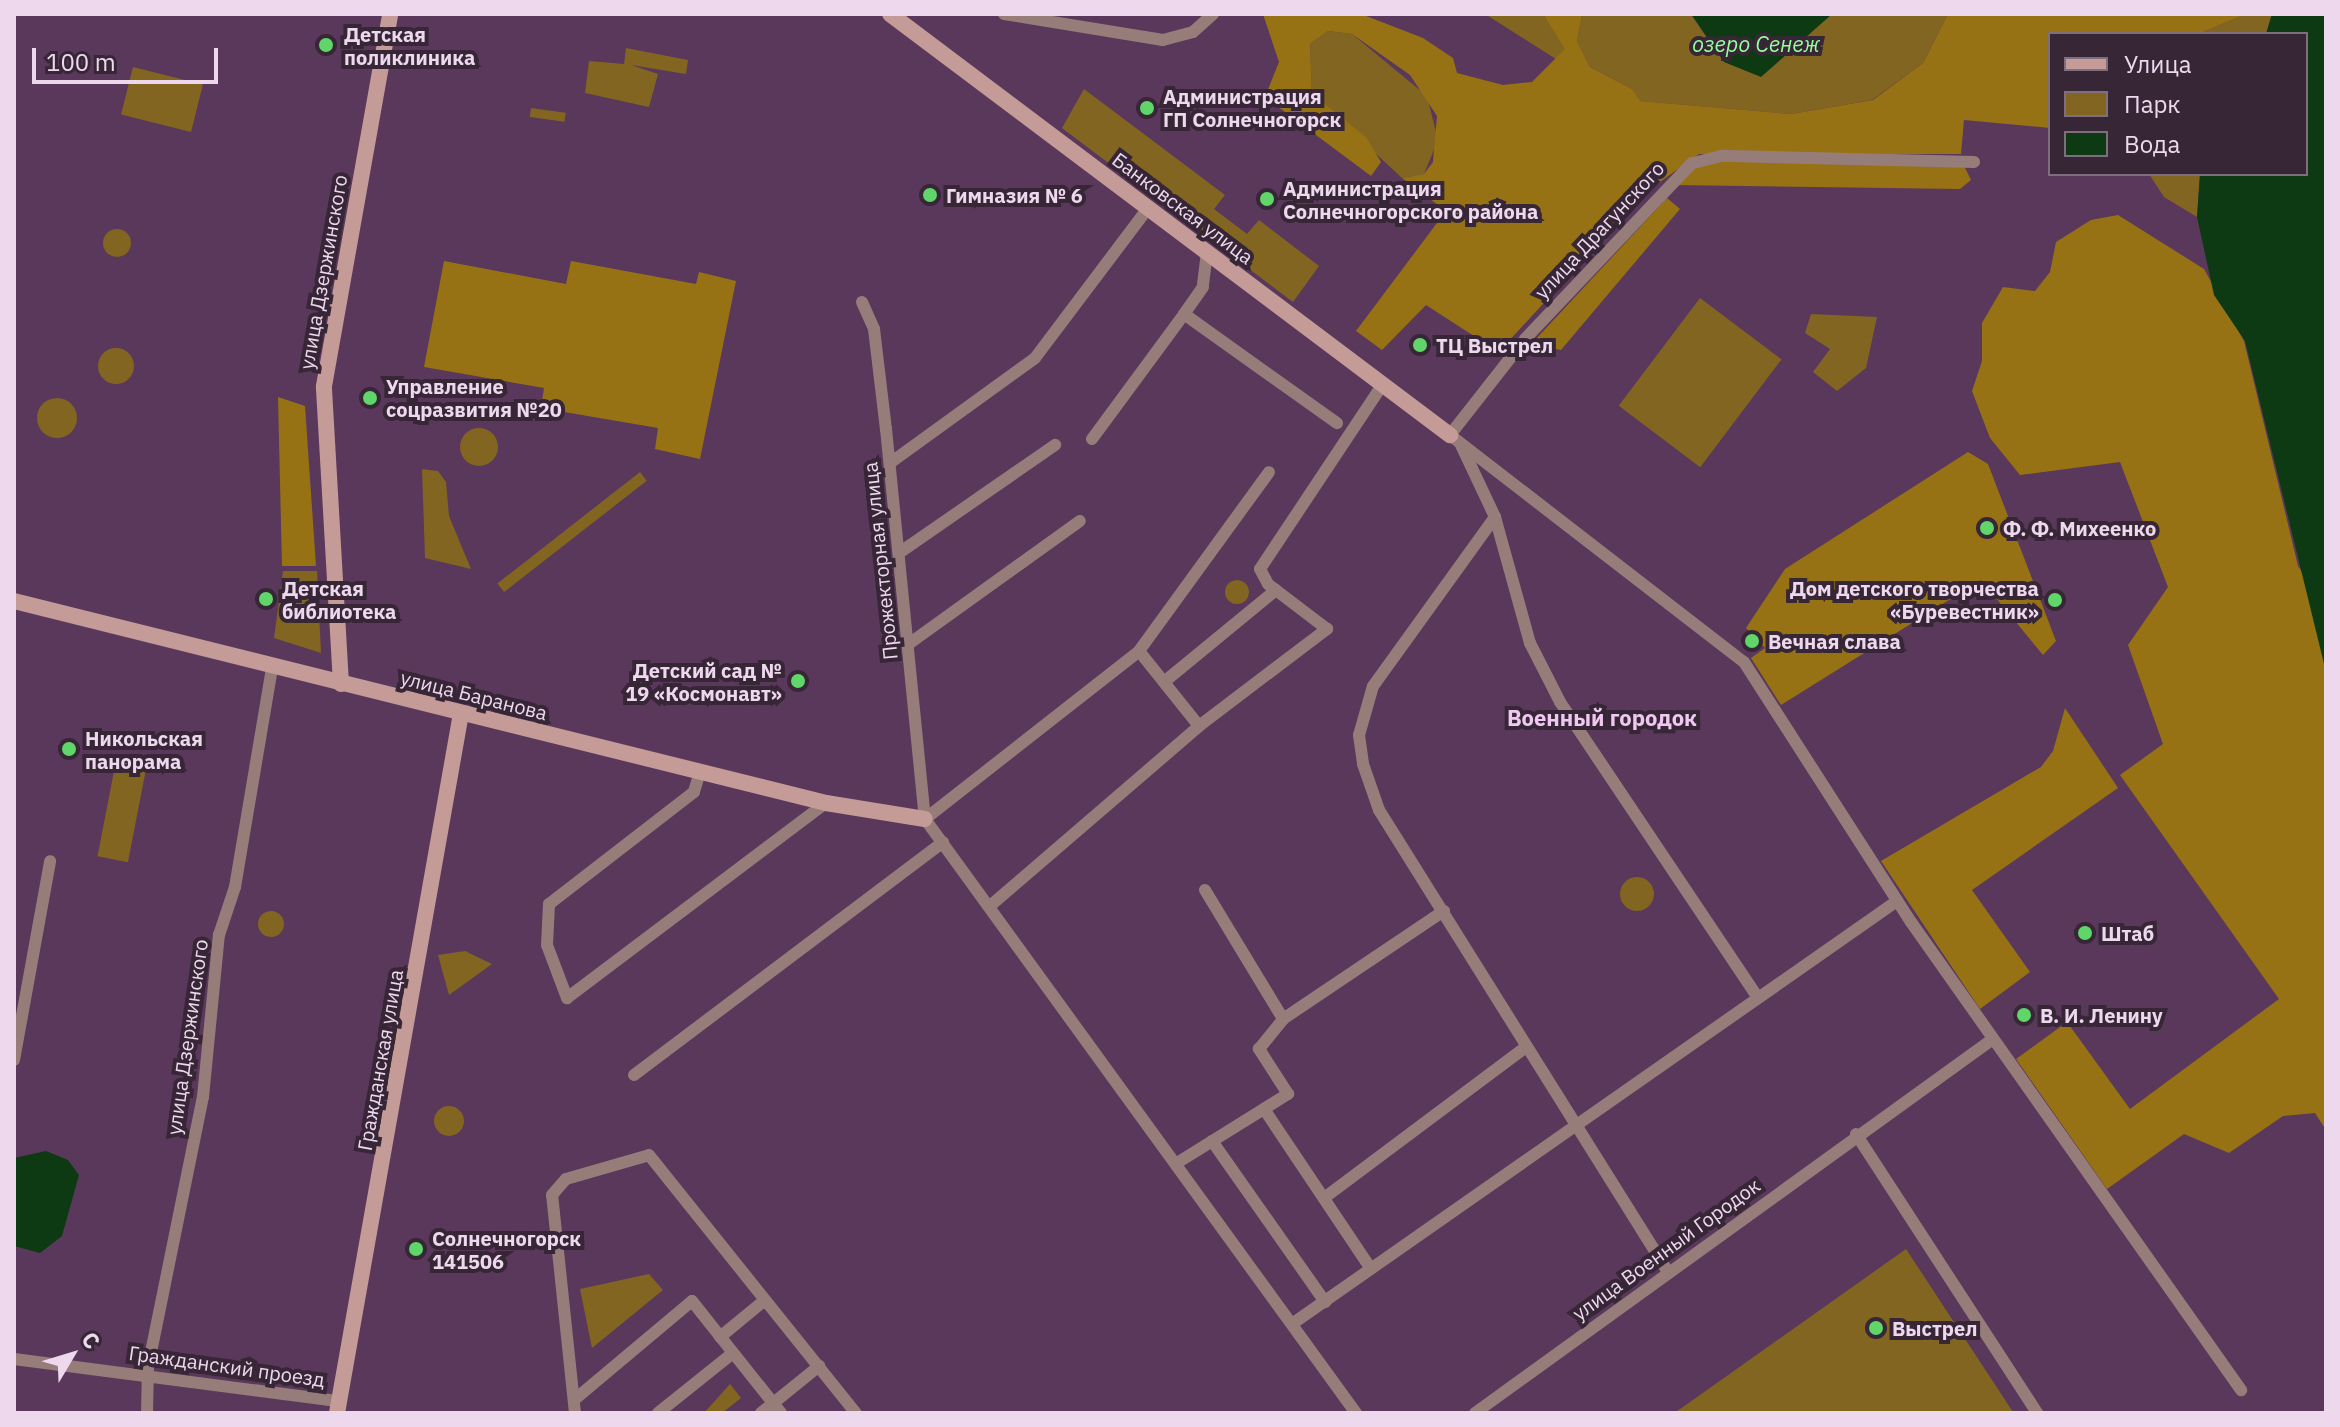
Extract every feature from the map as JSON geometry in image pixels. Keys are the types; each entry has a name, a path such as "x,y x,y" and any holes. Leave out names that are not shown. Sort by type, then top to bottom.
{"street":[{"name":"улица Дзержинского","path":"341,684 324,386 390,14"},
{"name":"Банковская улица","path":"890,14 1455,438"},
{"path":"1004,14 1163,40 1193,32 1213,14"},
{"name":"улица Драгунского","path":"1455,438 1526,338 1692,163 1721,156 1974,162"},
{"path":"890,463 1041,353 1148,208"},
{"path":"1092,439 1203,287 1207,252"},
{"name":"Прожекторная улица","path":"862,302 874,329 910,643 925,819"},
{"path":"1184,314 1337,423"},
{"path":"990,906 1199,726 1327,629 1263,578 1263,559 1383,384"},
{"path":"1455,438 1495,517 1530,643 1560,702 1758,998"},
{"path":"1455,438 1731,649 1897,901 2241,1390"},
{"path":"899,553 1055,445"},
{"path":"1269,472 1139,651 925,819 1356,1413"},
{"path":"1495,517 1373,686 1359,735 1379,810 1444,911 1574,1127 1668,1272"},
{"path":"910,643 1080,521"},
{"path":"1164,682 1276,590"},
{"name":"улица Баранова","path":"14,601 272,668 826,803 925,819"},
{"path":"1139,651 1199,726"},
{"path":"316,678 339,660"},
{"name":"улица Дзержинского","path":"147,1413 149,1377 203,1097 219,935 227,928 272,668"},
{"name":"Гражданская улица","path":"338,1407 461,713"},
{"path":"700,772 694,792 549,904 547,945 567,998 826,803"},
{"path":"634,1075 943,842"},
{"path":"14,1060 50,861"},
{"path":"1205,890 1283,1019"},
{"path":"1292,1324 1897,901"},
{"path":"1177,1163 1288,1094 1259,1049 1283,1019 1444,911"},
{"name":"улица Военный Городок","path":"1475,1413 1880,1116 1993,1039"},
{"path":"1324,1198 1526,1047"},
{"path":"1264,1109 1371,1269"},
{"path":"1856,1134 2037,1413"},
{"path":"1212,1141 1325,1302"},
{"path":"574,1406 567,1291 551,1203 566,1179 649,1155 856,1413"},
{"path":"720,1337 765,1300"},
{"path":"574,1406 692,1301 777,1408"},
{"path":"658,1413 733,1353"},
{"name":"Гражданский проезд","path":"14,1359 338,1407"},
{"path":"761,1413 777,1408 819,1366"}],"green space":[{"path":"1485,14 1543,14 1566,49 1556,59"},
{"path":"1582,14 1691,14 1707,38 1802,39 1832,14 1948,14 1923,63 1872,100 1791,114 1639,101 1632,89 1590,67 1577,41"},
{"path":"2246,14 2272,14 2267,32 2203,32"},
{"path":"1328,31 1352,34 1427,96 1438,140 1424,174 1402,178 1312,94 1310,44"},
{"path":"626,48 688,60 686,74 631,65 658,74 649,107 585,93 589,61 624,64"},
{"path":"133,67 203,84 191,132 121,115"},
{"path":"1084,89 1225,195 1214,209 1247,234 1259,220 1319,266 1293,302 1062,128"},
{"path":"531,108 566,113 564,122 530,117"},
{"path":"2150,176 2200,176 2197,217 2164,197"},
{"path":"117,229 127,233 131,243 127,253 117,257 107,253 103,243 107,233"},
{"path":"1700,298 1781,359 1700,467 1619,406"},
{"path":"1811,314 1877,317 1866,368 1837,391 1813,372 1830,349 1805,333"},
{"path":"116,348 129,353 134,366 129,379 116,384 103,379 98,366 103,353"},
{"path":"57,398 71,404 77,418 71,432 57,438 43,432 37,418 43,404"},
{"path":"479,428 492,434 498,447 492,460 479,466 466,460 460,447 466,434"},
{"path":"422,469 438,471 446,482 449,516 471,569 425,558"},
{"path":"640,472 647,481 504,592 497,583"},
{"path":"283,571 317,571 321,653 274,638"},
{"path":"1237,580 1245,584 1249,592 1245,600 1237,604 1229,600 1225,592 1229,584"},
{"path":"116,761 146,767 128,862 97,856"},
{"path":"1637,877 1649,882 1654,894 1649,906 1637,911 1625,906 1620,894 1625,882"},
{"path":"271,911 280,915 284,924 280,933 271,937 262,933 258,924 262,915"},
{"path":"465,951 492,964 449,995 438,955"},
{"path":"449,1106 460,1110 464,1121 460,1132 449,1136 438,1132 434,1121 438,1110"},
{"name":"Выстрел","path":"1906,1249 2013,1412 1674,1413 1683,1407"},
{"path":"649,1274 663,1290 592,1348 580,1289"},
{"path":"730,1384 741,1398 722,1413 704,1413"}],"shaded area":[{"path":"1263,14 1361,14 1423,38 1453,58 1457,73 1503,85 1532,82 1565,49 1543,14 1582,14 1577,41 1590,67 1632,89 1640,101 1791,114 1873,100 1923,63 1948,14 2246,14 2203,32 2048,32 2048,128 1964,120 1961,154 1699,154 1646,192 1505,345 1494,349 1426,305 1382,350 1356,331 1446,211 1402,178 1424,174 1433,162 1437,116 1410,75 1352,34 1328,31 1310,44 1312,94 1366,137 1381,162 1371,176 1265,97 1279,62"},
{"path":"1726,160 1964,166 1971,180 1960,189 1673,185 1689,168"},
{"path":"1667,198 1680,209 1561,350 1542,346 1535,340"},
{"path":"2118,215 2204,269 2244,341 2298,566 2309,583 2326,672 2326,1130 2315,1113 2283,1116 2229,1153 2184,1134 2107,1189 2016,1059 2067,1022 2130,1109 2279,999 2120,775 2163,744 2128,645 2168,587 2120,462 2020,475 1990,438 1972,391 1982,361 1982,323 2003,287 2035,291 2050,272 2056,242 2091,220"},
{"path":"444,261 566,284 571,261 696,284 699,272 736,281 700,459 655,449 658,428 541,408 544,388 424,367"},
{"path":"278,397 305,406 316,566 282,566"},
{"path":"1968,452 1988,464 2056,641 2043,655 1981,580 1781,705 1751,658 1765,648 1746,628 1785,569"},
{"path":"2065,708 2118,788 1972,890 2030,972 1980,1009 1881,861 2041,767 2053,751"}],"water":[{"name":"озеро Сенеж","path":"1691,14 1832,14 1761,77 1724,62"},
{"path":"2272,14 2326,14 2326,672 2245,341 2214,295 2197,217 2200,176 2308,176 2308,32 2267,32"},
{"path":"46,1151 68,1160 79,1175 62,1236 40,1253 14,1246 14,1158"}],"place":[{"name":"Детская поликлиника","path":"326,45"},
{"name":"Администрация ГП Солнечногорск","path":"1147,108"},
{"name":"Гимназия № 6","path":"930,195"},
{"name":"Администрация Солнечногорского района","path":"1267,199"},
{"name":"ТЦ Выстрел","path":"1420,345"},
{"name":"Управление соцразвития №20","path":"370,398"},
{"name":"Ф. Ф. Михеенко","path":"1987,528"},
{"name":"Детская библиотека","path":"266,599"},
{"name":"Дом детского творчества «Буревестник»","path":"2055,600"},
{"name":"Вечная слава","path":"1752,641"},
{"name":"Детский сад № 19 «Космонавт»","path":"798,681"},
{"name":"Никольская панорама","path":"69,749"},
{"name":"Штаб","path":"2085,933"},
{"name":"В. И. Ленину","path":"2024,1015"},
{"name":"Солнечногорск 141506","path":"416,1249"},
{"name":"Выстрел","path":"1876,1328"}],"district":[{"name":"Военный городок","path":"1602,718"}]}
